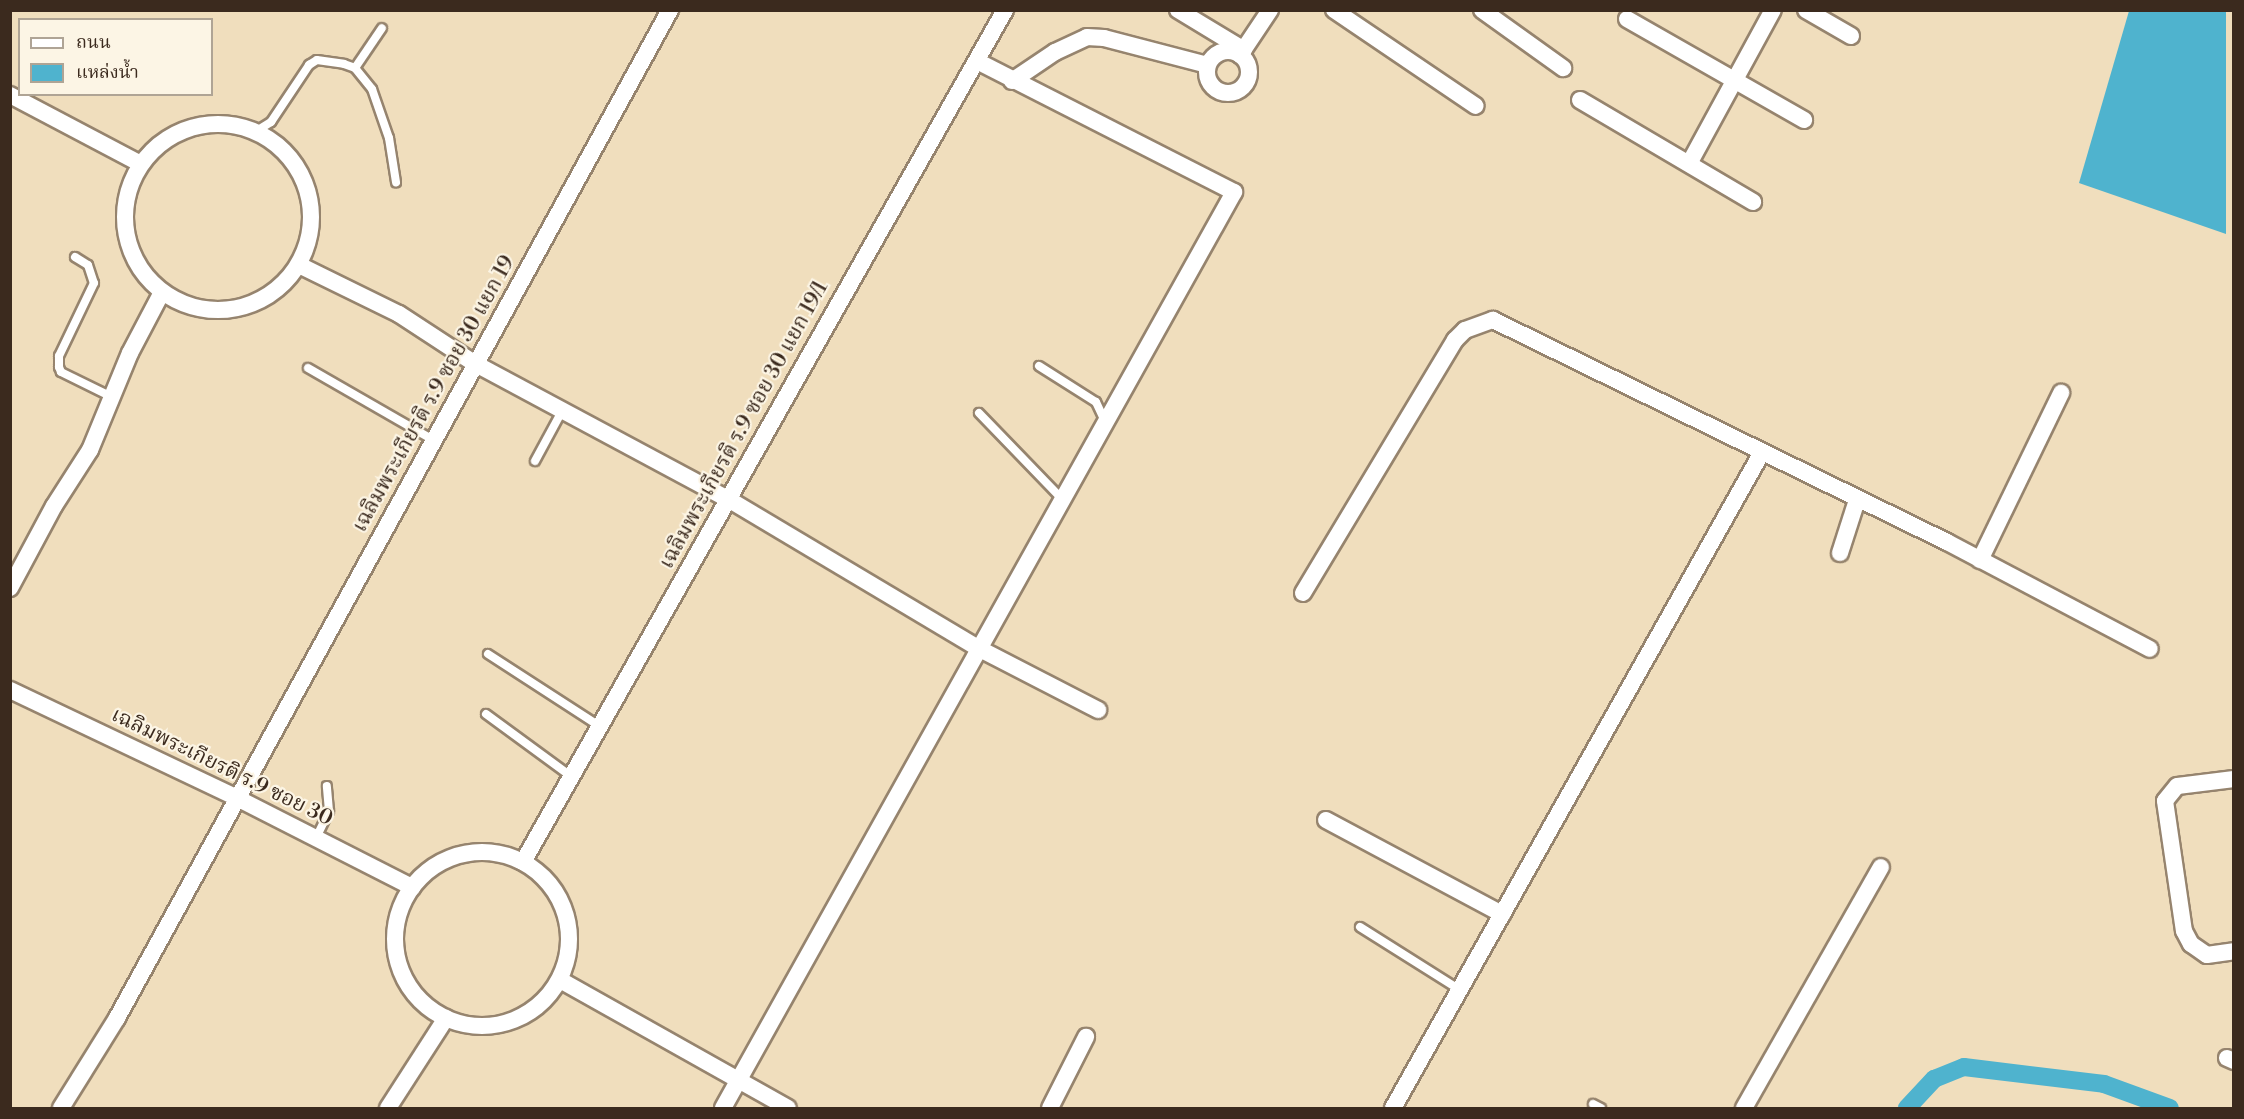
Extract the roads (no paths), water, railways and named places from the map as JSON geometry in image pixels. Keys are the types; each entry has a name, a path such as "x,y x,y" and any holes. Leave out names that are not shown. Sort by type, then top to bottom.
{"street":[{"name":"เฉลิมพระเกียรติ ร.9 ซอย 30 แยก 19","path":"61,1108 117,1018 235,797 435,441 474,363 670,10"},
{"name":"เฉลิมพระเกียรติ ร.9 ซอย 30 แยก 19/1","path":"523,862 1005,10"},
{"path":"1178,10 1242,53 1248,66 1247,80 1231,92 1211,85 1208,65"},
{"path":"1242,53 1270,10"},
{"path":"1334,10 1476,106"},
{"path":"1482,10 1563,68"},
{"path":"1690,162 1773,10"},
{"path":"1806,10 1851,36"},
{"path":"1627,19 1804,120"},
{"path":"1011,81 1055,52 1087,37 1104,38 1208,65"},
{"path":"1208,65 1221,52 1242,53"},
{"path":"723,1108 1107,425 1234,192 1011,81 977,61"},
{"path":"10,95 141,164"},
{"path":"1580,100 1690,162 1753,202"},
{"path":"213,124 255,132 291,159 310,200 308,244 299,265 268,296 237,308 203,309 162,292 138,266 126,232 127,197 141,164 172,136 192,128 213,124"},
{"path":"299,265 399,314 474,363 728,499 980,649 1098,710"},
{"path":"10,588 54,506 90,450 112,397 162,292"},
{"path":"1303,594 1455,340 1477,324 1493,320 1980,560 2150,649"},
{"path":"1980,560 2061,393"},
{"path":"1393,1108 1761,454"},
{"path":"1840,553 1857,500"},
{"name":"เฉลิมพระเกียรติ ร.9 ซอย 30","path":"10,690 235,797 412,887"},
{"path":"2234,779 2176,786 2165,801 2184,931 2191,944 2207,955 2234,951"},
{"path":"1326,820 1502,914"},
{"path":"475,852 499,854 523,862 545,878 561,900 566,918 569,954 560,980 544,1001 523,1016 498,1024 471,1025 446,1018 419,998 408,984 398,961 395,935 400,910 412,887 429,870 450,858 475,852"},
{"path":"1744,1108 1881,867"},
{"path":"560,980 788,1108"},
{"path":"388,1108 446,1018"},
{"path":"1050,1108 1086,1037"}],"lane":[{"path":"355,68 382,28"},
{"path":"255,132 271,122 295,85 317,60 355,68 372,89 388,138 396,182"},
{"path":"75,257 88,265 94,283 59,356 59,367 61,372 112,397"},
{"path":"1039,366 1096,402 1107,425"},
{"path":"308,368 435,441"},
{"path":"535,461 562,411"},
{"path":"979,413 1064,501"},
{"path":"488,654 601,727"},
{"path":"486,714 572,777"},
{"path":"316,838 329,811 327,786"},
{"path":"1360,927 1460,990"}],"water":[{"path":"2129,11 2226,11 2226,234 2079,183"}],"waterway":[{"path":"1907,1108 1934,1079 1964,1067 2104,1084 2170,1108"}]}
